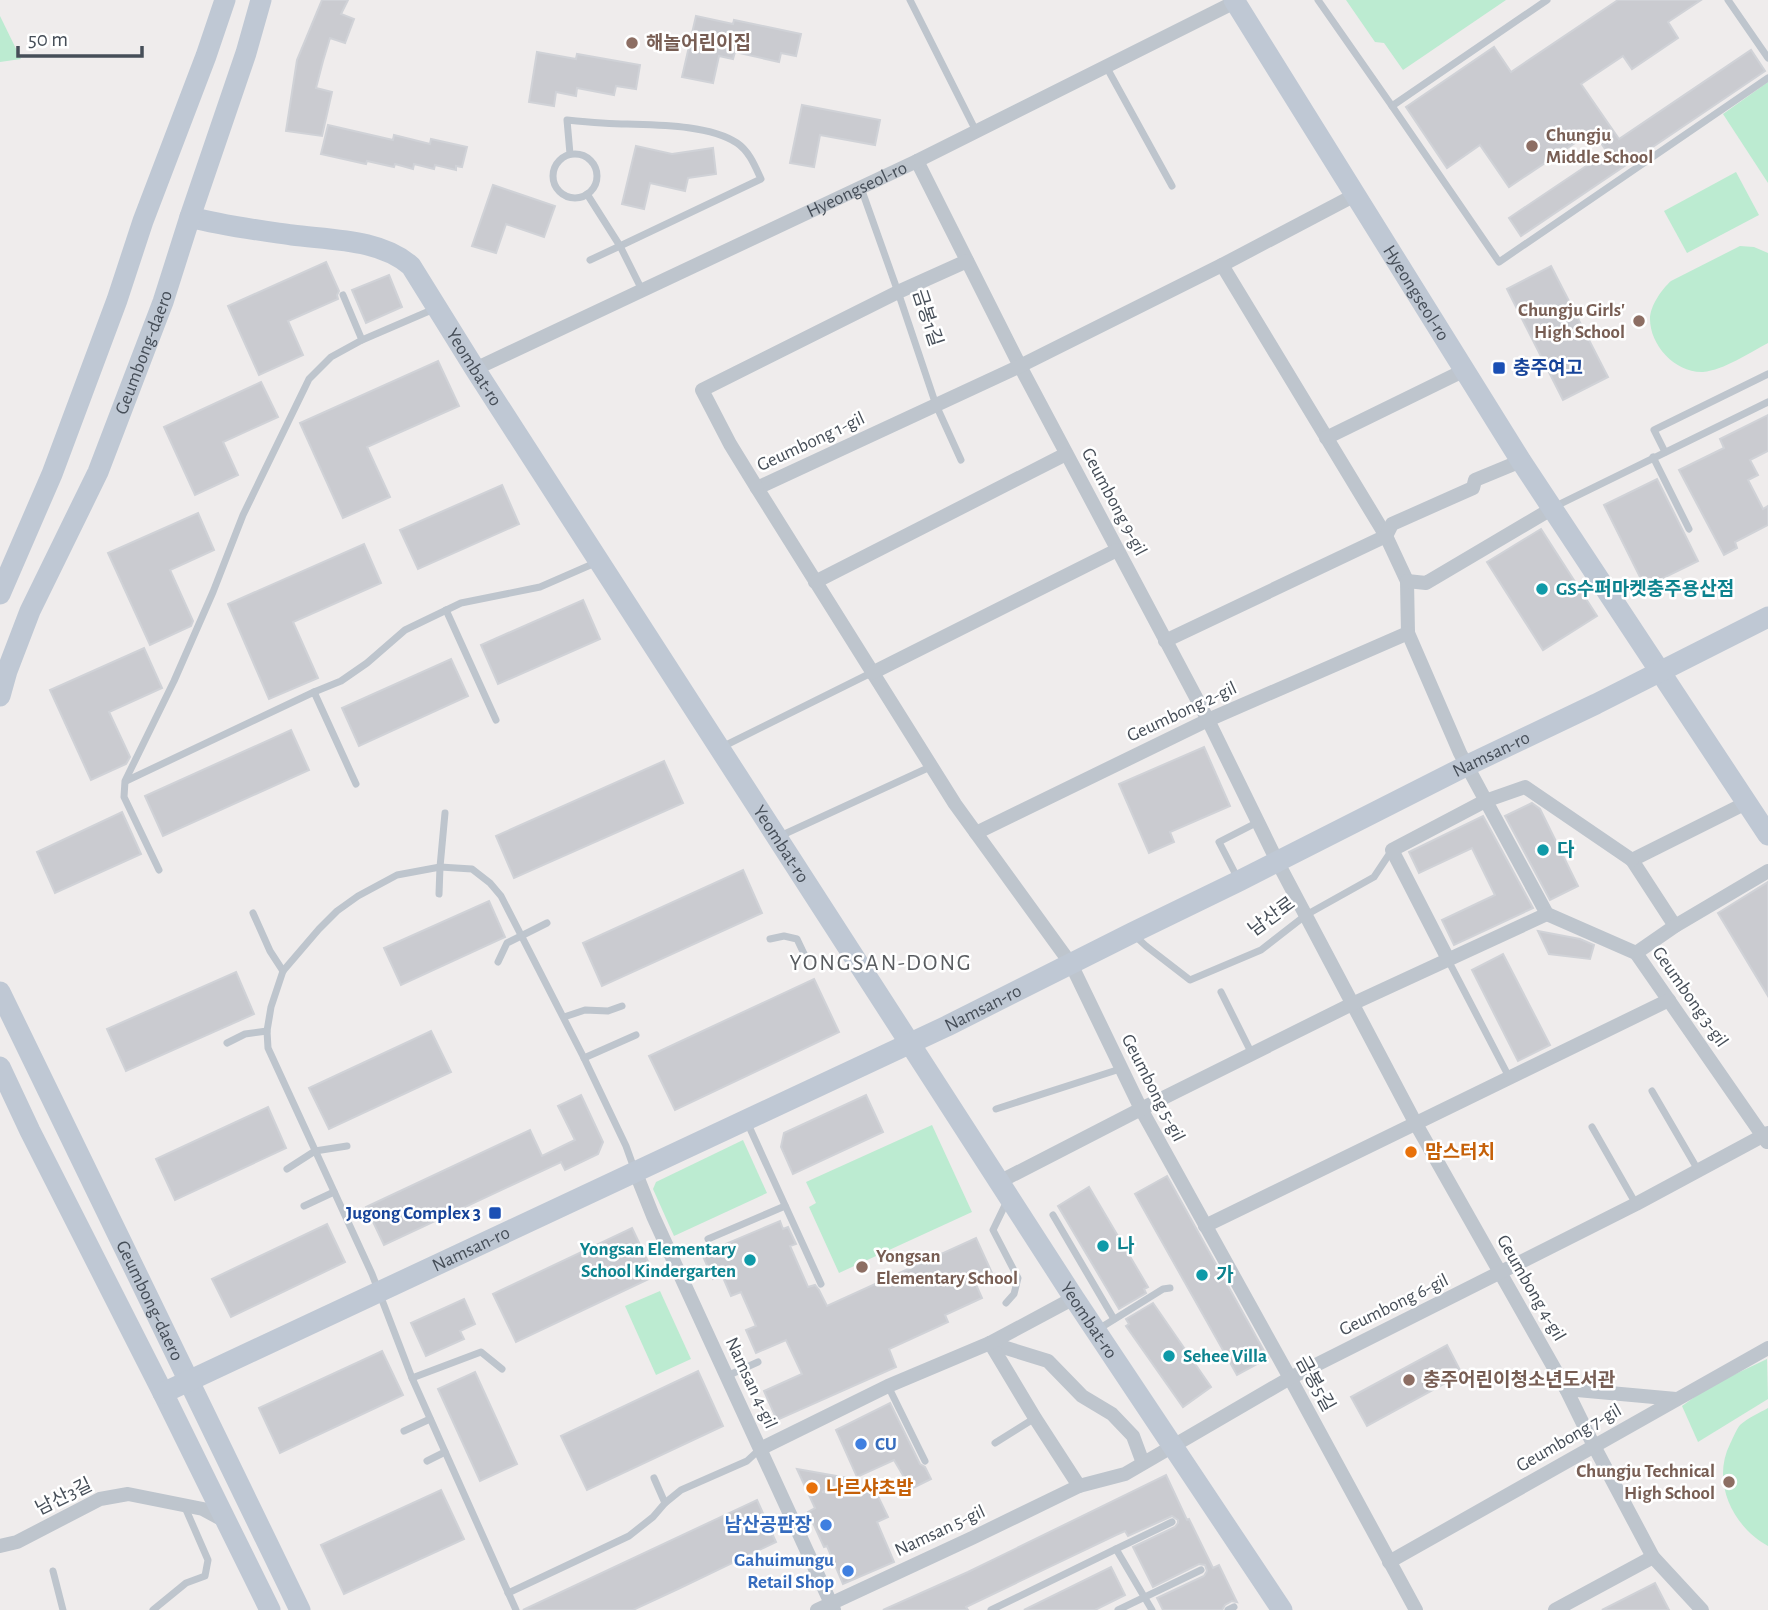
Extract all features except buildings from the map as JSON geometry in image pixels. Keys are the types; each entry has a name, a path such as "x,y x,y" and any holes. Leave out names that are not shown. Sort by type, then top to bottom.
{"street":[{"path":"0,594 75,412 225,0"},
{"name":"Geumbong-daero","path":"0,696 6,671 30,611 97,472 163,302 261,0"},
{"name":"Hyeongseol-ro","path":"475,369 917,162 1107,68 1234,1 1521,461 1768,835"},
{"name":"Geumbong 9-gil","path":"917,162 1020,366 1208,720 1277,861"},
{"name":"Geumbong 1-gil","path":"1071,964 930,767 757,488 1020,366 1355,195"},
{"name":"Yeombat-ro","path":"190,217 223,226 372,245 400,257 411,266 1074,1298 1105,1325 1173,1447 1282,1610"},
{"path":"898,292 967,261"},
{"path":"1004,1190 1140,1109 1352,1004 1547,914 1466,766 1408,633 1408,581 1386,536 1222,265"},
{"name":"금봉1길","path":"757,488 702,390 898,292"},
{"path":"1326,438 1465,370"},
{"path":"816,582 1066,454"},
{"path":"1165,641 1386,536 1392,524 1474,488 1475,480 1521,461"},
{"path":"1408,581 1426,583 1553,508"},
{"path":"872,673 1117,550"},
{"name":"Namsan-ro","path":"163,1393 909,1044 1768,617"},
{"name":"Geumbong 2-gil","path":"976,832 1208,720 1408,633"},
{"name":"Namsan-ro","path":"1485,801 1525,787 1632,860"},
{"name":"남산로","path":"1392,850 1485,801"},
{"path":"1675,926 1632,860 1748,802"},
{"path":"1392,850 1448,959"},
{"name":"Geumbong 4-gil","path":"1277,861 1416,1124 1566,1389 1653,1557 1702,1610"},
{"path":"1636,953 1675,926 1768,871"},
{"name":"Geumbong 3-gil","path":"1547,914 1636,953 1766,1137"},
{"name":"Geumbong 5-gil","path":"1071,964 1140,1109 1205,1226"},
{"name":"Geumbong-daero","path":"0,992 300,1610"},
{"path":"1205,1226 1670,1000"},
{"name":"Geumbong-daero","path":"0,1066 270,1610"},
{"name":"Geumbong 6-gil","path":"1173,1447 1290,1378 1766,1137"},
{"name":"Namsan 4-gil","path":"635,1171 653,1216 833,1607"},
{"name":"금봉5길","path":"1205,1226 1389,1562"},
{"path":"760,1449 888,1386 990,1343 1074,1298"},
{"path":"990,1343 1079,1486"},
{"path":"990,1343 1048,1362 1082,1396 1112,1414 1133,1436 1143,1463"},
{"name":"Geumbong 7-gil","path":"1389,1562 1768,1348"},
{"path":"1566,1389 1676,1399"},
{"name":"Namsan 5-gil","path":"817,1610 833,1607 1079,1486 1125,1474 1173,1447"},
{"name":"남산3길","path":"0,1546 17,1542 100,1499 128,1494 203,1509 227,1521"},
{"path":"1555,1610 1653,1557"},
{"path":"1389,1562 1416,1610"}],"lane":[{"path":"910,0 977,132"},
{"path":"1318,0 1499,262 1768,78"},
{"path":"1392,106 1547,0"},
{"path":"1728,0 1768,58"},
{"path":"1107,68 1172,186"},
{"path":"570,154 567,120 654,124 715,133 738,144 750,156 761,179 590,260"},
{"path":"570,154 591,160 597,174 593,189 574,198 560,193 552,174 558,161 570,154"},
{"name":"금봉1길","path":"861,188 936,405 961,460"},
{"path":"587,194 620,246 642,290"},
{"path":"343,295 362,340"},
{"path":"159,870 124,797 125,781 174,681 243,515 309,379 331,357 362,340 437,307"},
{"path":"1665,452 1654,430 1768,374"},
{"path":"1553,508 1768,402"},
{"path":"1653,457 1689,529"},
{"path":"125,781 341,681 405,631 461,603 540,587 599,561"},
{"path":"446,610 496,720"},
{"path":"719,748 872,673"},
{"path":"314,692 356,783"},
{"path":"776,838 930,767"},
{"path":"439,894 446,813"},
{"path":"1239,881 1219,842 1258,822"},
{"name":"남산로","path":"1132,933 1189,980 1262,950 1306,915 1374,877 1392,850"},
{"path":"516,1610 412,1378 372,1274 274,1065 268,1048 267,1031 271,1007 284,971 318,929 358,896 397,875 440,867 472,869 501,896 584,1058 635,1171"},
{"path":"253,914 270,951 284,971"},
{"path":"498,962 507,943 547,923"},
{"path":"770,939 784,936 797,939 806,958"},
{"path":"1448,959 1509,1077"},
{"path":"1222,992 1252,1054"},
{"path":"564,1017 585,1010 608,1010 622,1006"},
{"path":"227,1044 245,1034 267,1031"},
{"path":"584,1058 636,1035"},
{"path":"996,1109 1120,1069"},
{"path":"1652,1091 1698,1170"},
{"path":"746,1120 821,1284"},
{"path":"1592,1127 1636,1204"},
{"path":"287,1169 315,1151 347,1146"},
{"path":"1004,1190 993,1230 1018,1278 1014,1294 1006,1303"},
{"path":"304,1206 334,1192"},
{"path":"708,1239 785,1206"},
{"path":"1053,1214 1105,1325 1163,1289 1170,1288"},
{"path":"412,1378 481,1352 502,1368"},
{"path":"727,1376 758,1362"},
{"path":"888,1386 925,1461"},
{"path":"995,1443 1035,1418"},
{"path":"404,1431 430,1419"},
{"path":"508,1593 629,1536 681,1490 747,1461 760,1449"},
{"path":"427,1461 445,1452"},
{"path":"653,1478 665,1503"},
{"path":"153,1610 186,1583 205,1576 208,1560 184,1505"},
{"path":"991,1610 1172,1522"},
{"path":"1116,1549 1152,1610"},
{"path":"1118,1610 1201,1570"},
{"path":"53,1571 63,1610"}],"green space":[{"path":"1346,0 1506,0 1403,70 1384,43 1375,42"},
{"path":"0,16 21,59 0,62"},
{"path":"1768,82 1768,183 1723,114"},
{"path":"1736,172 1759,215 1687,253 1664,211"},
{"path":"1740,246 1754,247 1768,253 1768,343 1711,371 1683,368 1666,356 1654,338 1650,319 1654,303 1671,281"},
{"path":"932,1125 972,1212 839,1273 809,1207 816,1203 806,1182"},
{"path":"743,1140 767,1193 674,1236 653,1189 656,1182"},
{"path":"660,1291 691,1359 656,1375 625,1306"},
{"path":"1767,1359 1768,1399 1698,1442 1682,1406 1710,1386"},
{"path":"1768,1408 1768,1546 1756,1538 1736,1515 1724,1488 1723,1473 1730,1444 1740,1425"}],"place":[{"name":"해놀어린이집","path":"632,43"},
{"name":"Chungju Middle School","path":"1532,146"},
{"name":"Chungju Girls' High School","path":"1639,321"},
{"name":"충주여고","path":"1499,368"},
{"name":"GS수퍼마켓충주용산점","path":"1542,589"},
{"name":"다","path":"1543,850"},
{"name":"맘스터치","path":"1411,1152"},
{"name":"Jugong Complex 3","path":"495,1213"},
{"name":"나","path":"1103,1246"},
{"name":"Yongsan Elementary School Kindergarten","path":"750,1260"},
{"name":"Yongsan Elementary School","path":"862,1267"},
{"name":"가","path":"1202,1275"},
{"name":"Sehee Villa","path":"1169,1356"},
{"name":"충주어린이청소년도서관","path":"1409,1380"},
{"name":"CU","path":"861,1444"},
{"name":"Chungju Technical High School","path":"1729,1482"},
{"name":"나르샤초밥","path":"812,1488"},
{"name":"남산공판장","path":"826,1525"},
{"name":"Gahuimungu Retail Shop","path":"848,1571"}],"district":[{"name":"YONGSAN-DONG","path":"881,963"}]}
